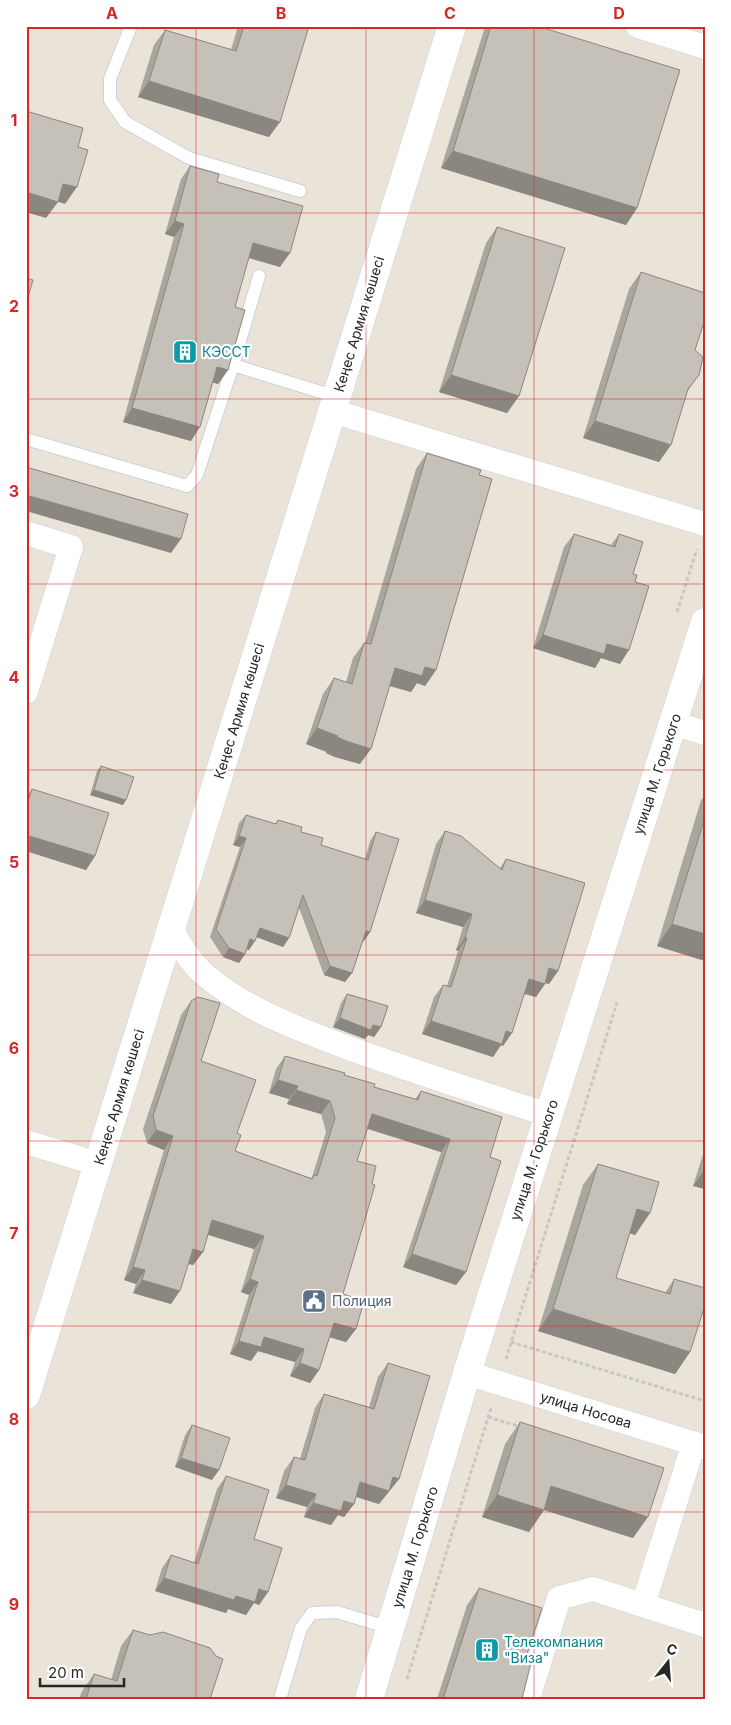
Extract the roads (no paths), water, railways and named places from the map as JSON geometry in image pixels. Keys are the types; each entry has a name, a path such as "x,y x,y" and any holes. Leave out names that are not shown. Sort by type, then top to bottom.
{"main road":[{"name":"Кеңес Армия көшесі","path":"26,1395 452,26"},
{"name":"улица М. Горького","path":"369,1699 467,1373 705,622"}],"street":[{"path":"638,26 705,47"},
{"path":"335,404 705,524"},
{"path":"26,534 71,547 26,692"},
{"path":"673,724 705,733"},
{"path":"171,930 186,954 204,974 234,998 263,1014 390,1063 549,1115"},
{"path":"26,1142 98,1164"},
{"name":"улица Носова","path":"467,1373 699,1445"},
{"path":"643,1605 699,1445"},
{"path":"528,1699 559,1598 593,1589 705,1625"}],"lane":[{"path":"131,26 110,79 110,100 125,122 189,158 300,191"},
{"path":"26,440 188,486 197,475 259,276"},
{"path":"233,364 335,404"},
{"path":"280,1699 302,1628 312,1613 337,1612 390,1628"}],"place":[{"name":"КЭССТ","path":"185,352"},
{"name":"Полиция","path":"314,1301"},
{"name":"Телекомпания \"Виза\"","path":"487,1650"}]}
